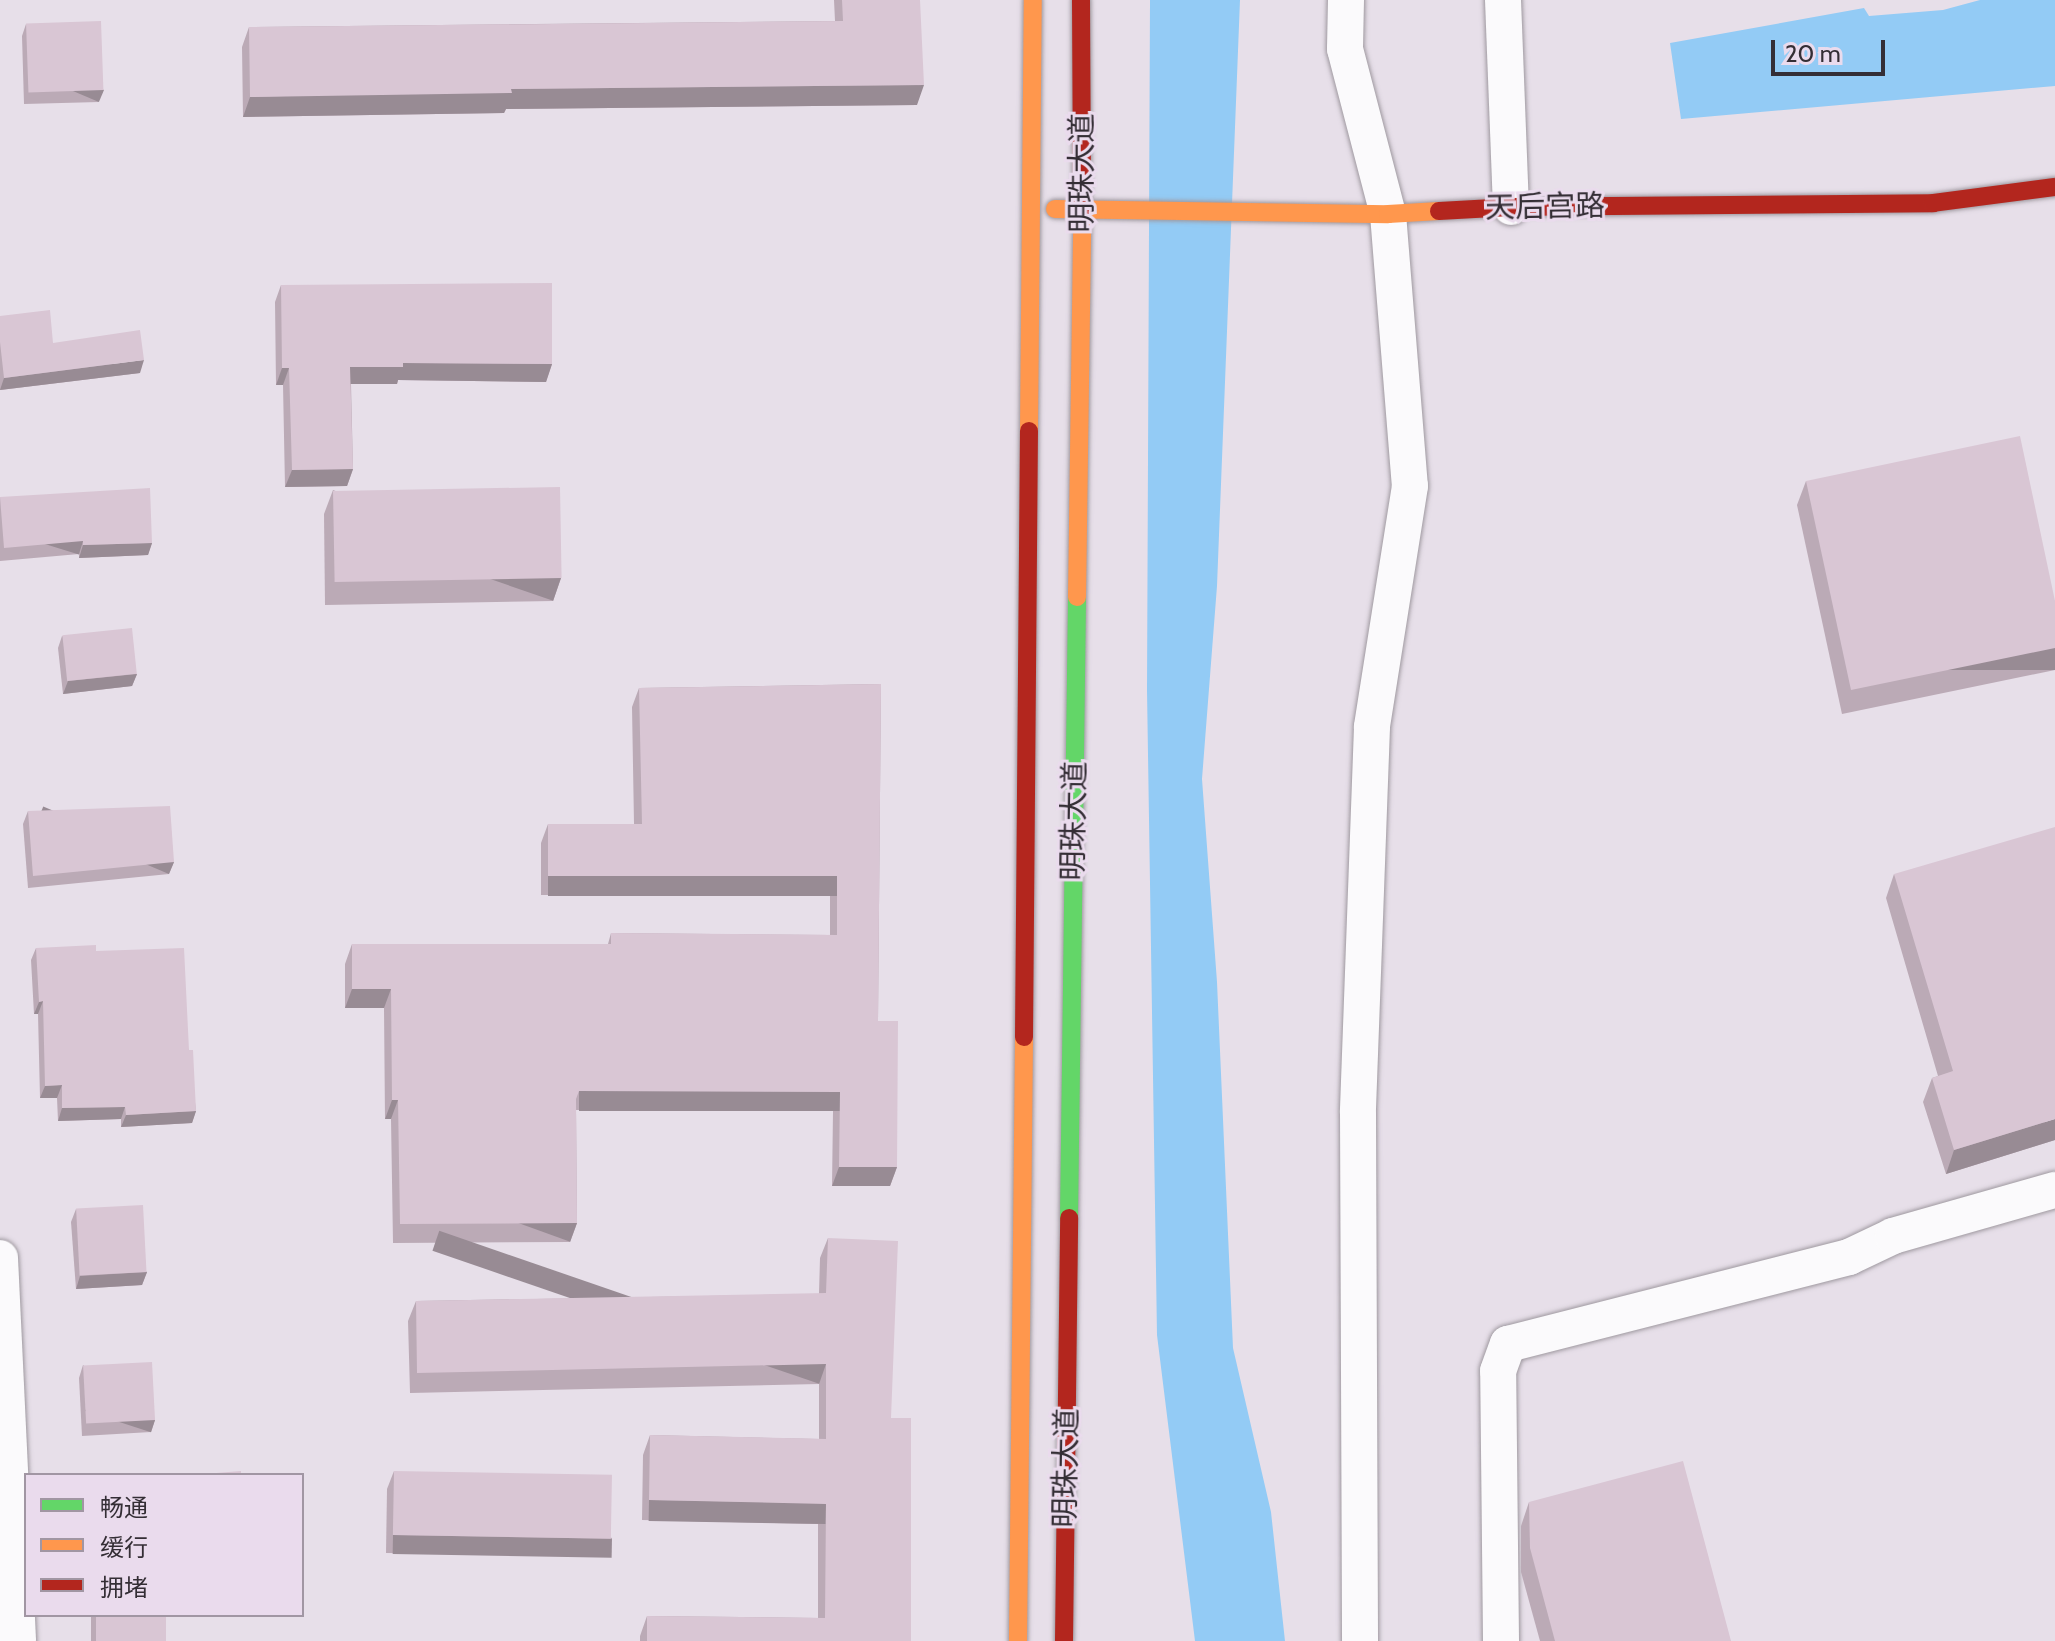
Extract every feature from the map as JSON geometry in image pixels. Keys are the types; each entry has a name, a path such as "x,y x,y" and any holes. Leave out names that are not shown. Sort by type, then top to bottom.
{"main road":[{"name":"明珠大道","path":"1018,1641 1033,0"},
{"name":"明珠大道","path":"1064,1641 1082,210 1081,0"},
{"name":"天后宫路","path":"1033,208 1116,212 1263,210 1388,214 1511,207 1933,203 2055,187"}],"street":[{"path":"1346,0 1345,49 1388,214 1410,486 1372,727 1358,1113 1360,1641"},
{"path":"1503,0 1511,207"},
{"path":"1501,1641 1498,1371 1508,1344 1849,1257 1893,1236 2055,1190"},
{"path":"0,1258 18,1641"}],"water":[{"path":"1150,0 1240,0 1217,586 1202,779 1217,982 1233,1348 1271,1512 1285,1641 1195,1641 1157,1335 1147,690"},
{"path":"1980,0 2055,0 2055,86 1681,119 1670,43 1864,8 1869,16 1943,10"}],"building":[{"path":"842,0 920,0 924,85 511,89 512,93 250,97 249,27 843,21"},
{"path":"101,21 103,90 28,93 26,24"},
{"path":"552,283 552,364 403,363 403,367 350,367 353,469 292,470 289,368 282,368 281,285"},
{"path":"50,310 53,343 140,330 144,360 4,378 0,316"},
{"path":"2020,436 2055,601 2055,648 1851,690 1806,481"},
{"path":"560,487 562,578 335,582 333,491"},
{"path":"150,488 152,543 83,545 83,541 4,548 0,497"},
{"path":"132,628 137,674 67,681 62,635"},
{"path":"881,684 878,1021 898,1021 897,1167 839,1167 840,1092 579,1091 576,1099 577,1223 400,1224 398,1100 392,1100 391,989 352,989 352,944 611,944 611,933 837,935 837,876 548,876 548,824 642,824 639,688"},
{"path":"170,806 174,862 33,876 28,811"},
{"path":"2055,827 2055,1119 1954,1150 1932,1078 1953,1071 1894,874"},
{"path":"96,945 96,951 184,948 189,1050 193,1050 196,1111 126,1115 125,1107 62,1108 62,1085 45,1086 43,1001 39,1002 36,948"},
{"path":"143,1205 147,1272 80,1275 76,1209"},
{"path":"828,1238 898,1241 891,1418 911,1418 911,1641 647,1641 647,1616 825,1618 826,1504 649,1500 650,1435 826,1439 826,1364 417,1373 416,1301 826,1293"},
{"path":"152,1362 155,1420 86,1424 83,1366"},
{"path":"1683,1461 1731,1641 1555,1641 1530,1548 1529,1502"},
{"path":"394,1471 612,1475 611,1539 393,1535"},
{"path":"96,1617 166,1617 166,1641 96,1641"}],"traffic: fast":[{"path":"1069,1218 1077,597"}],"traffic: slow":[{"path":"1029,431 1033,0"},
{"path":"1055,209 1388,214 1439,211"},
{"path":"1077,597 1082,217"},
{"path":"1018,1641 1024,1037"}],"traffic: jam":[{"path":"1081,0 1082,217"},
{"path":"1439,211 1511,207 1933,203 2055,187"},
{"path":"1024,1037 1029,431"},
{"path":"1064,1641 1069,1218"}]}
